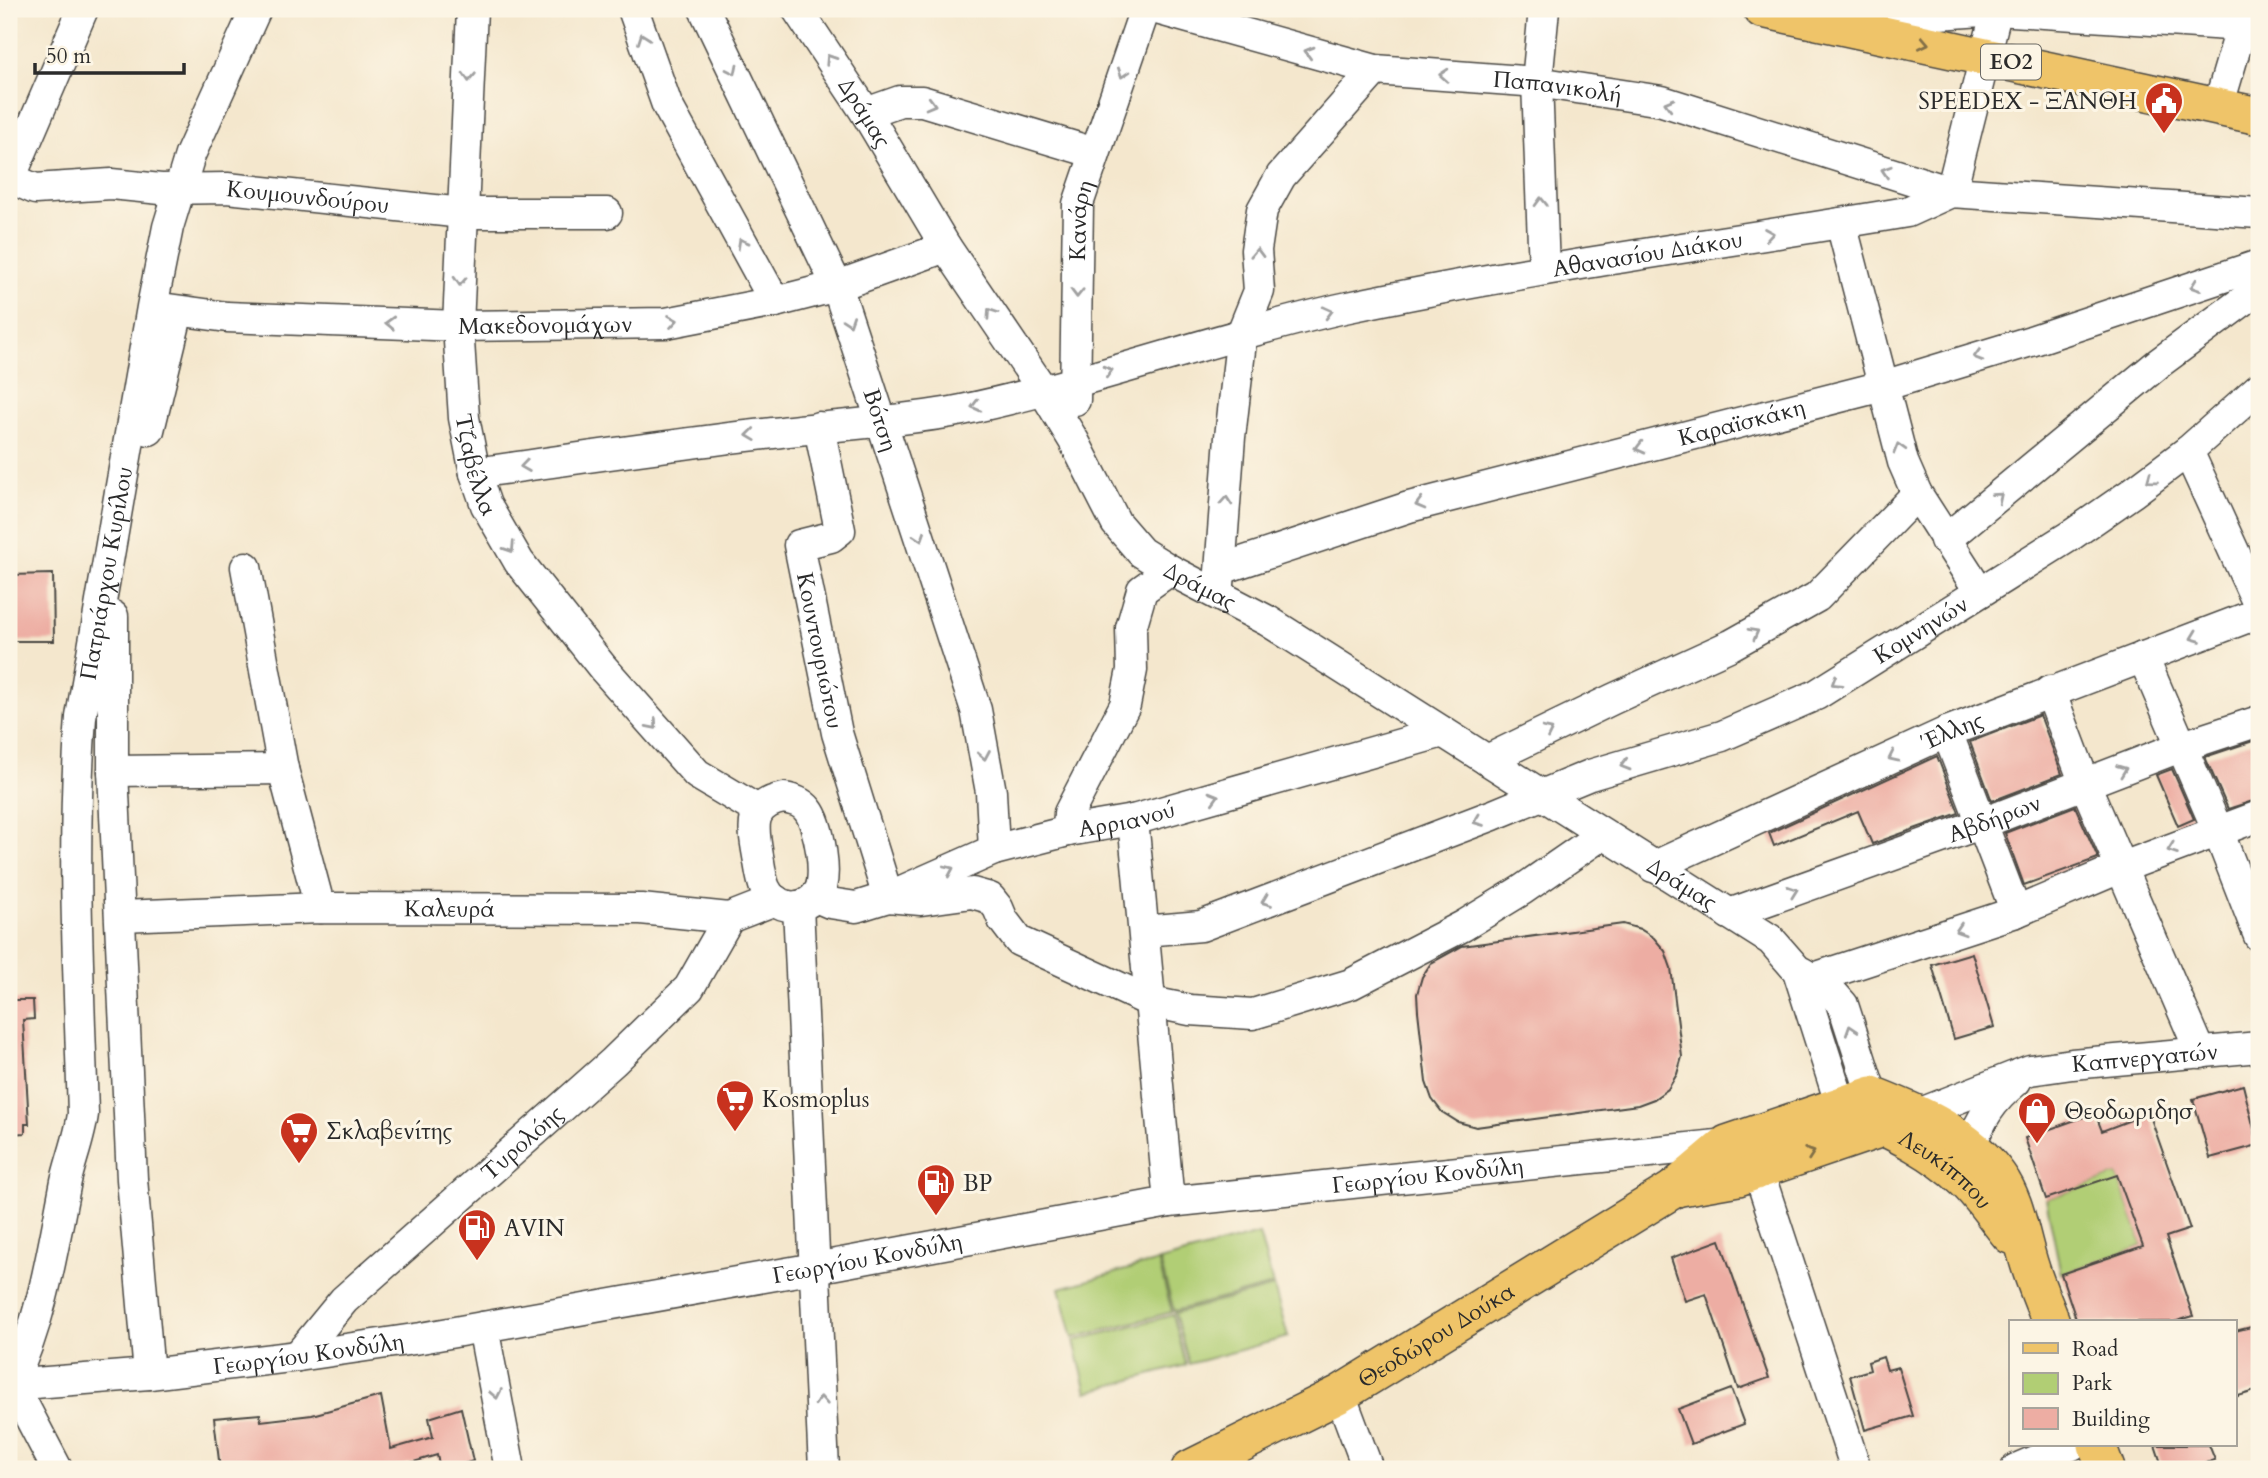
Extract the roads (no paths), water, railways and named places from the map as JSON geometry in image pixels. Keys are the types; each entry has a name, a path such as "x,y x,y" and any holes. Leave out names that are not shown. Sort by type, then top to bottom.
{"main road":[{"name":"ΕΟ2","path":"1762,9 2259,116"},
{"name":"Θεοδώρου Δούκα","path":"1192,1469 1340,1394 1674,1189 1727,1144 1879,1110"},
{"name":"Θεοδώρου Δούκα","path":"1674,1189 1758,1171 1879,1110"},
{"name":"Λευκίππου","path":"1879,1110 1949,1132 1998,1177 2015,1209 2027,1258 2050,1320"},
{"name":"Λευκίππου","path":"1879,1110 1966,1180 2027,1258"},
{"path":"2097,1446 2106,1469"}],"street":[{"path":"9,180 83,9"},
{"name":"Τζαβέλλα","path":"472,9 458,326 464,418 475,473 486,505 519,562 603,668 697,774 759,811"},
{"path":"633,9 667,105 775,302"},
{"name":"Βότση","path":"704,9 837,286 976,710 991,792 994,850"},
{"name":"Κανάρη","path":"1074,441 1078,204 1145,9"},
{"name":"Παπανικολή","path":"1157,9 1375,70 1537,82 1662,102 1951,192"},
{"path":"1544,9 1537,82 1544,270"},
{"path":"1951,192 1997,9"},
{"path":"1827,22 1997,9 2250,20 2218,107"},
{"name":"Δράμας","path":"798,10 866,113 946,247 1043,390 1074,441 1107,509 1141,552 1170,570 1219,582 1268,621 1771,940 1806,974 1879,1110"},
{"name":"Πατριάρχου Κυρίλου","path":"10,1384 27,1350 39,1315 71,1156 65,1113 66,846 56,778 62,713 155,307 170,188 190,112 245,14"},
{"path":"1219,582 1230,437 1242,333 1259,290 1256,250 1262,210 1281,177 1375,70"},
{"path":"866,113 900,101 922,101 1095,153"},
{"name":"Κουμουνδούρου","path":"9,180 35,189 111,184 227,188 463,213 607,213"},
{"name":"Αθανασίου Διάκου","path":"1043,390 1242,333 1342,309 1544,270 1907,212 1951,192 2259,213"},
{"path":"1841,223 1899,450 1917,494 1980,592"},
{"name":"Μακεδονομάχων","path":"155,307 227,317 458,326 666,323 775,302 837,286 946,247"},
{"name":"Καραϊσκάκη","path":"1219,582 1409,507 1883,386 2031,341 2259,265"},
{"path":"1945,540 2159,363 2259,289"},
{"path":"149,1374 132,1179 113,771 113,614 142,460 155,307"},
{"name":"Κομνηνών","path":"1144,931 1201,926 1590,775 1722,736 1816,695 2073,534 2188,451 2259,388"},
{"path":"475,473 962,410 1043,390"},
{"name":"Κουντουριώτου","path":"819,427 840,530 831,537 799,545 837,733 888,897"},
{"path":"2188,451 2259,606"},
{"path":"1487,760 1731,645 1808,603 1830,586 1917,494"},
{"path":"1128,538 1128,555 1142,590"},
{"path":"246,567 282,769 320,908"},
{"path":"1068,831 1069,813 1125,705 1132,670 1130,628 1142,590 1170,570"},
{"name":"Έλλης","path":"1653,867 1947,732 2259,613"},
{"path":"2143,657 2258,928"},
{"path":"2050,691 2120,868 2201,1053"},
{"name":"Αβδήρων","path":"1729,914 1983,823 2180,747 2259,721"},
{"name":"Αρριανού","path":"796,901 856,906 888,897 994,850 1068,831 1133,820 1443,732"},
{"path":"1947,732 2016,912"},
{"path":"113,771 282,769"},
{"path":"784,798 803,805 809,812 814,821 823,867 822,888 796,901 764,886 753,830 759,811 766,804 784,798"},
{"path":"1806,974 2016,912 2120,868 2259,816"},
{"path":"1133,820 1170,1202"},
{"path":"888,897 921,900 972,892 990,898 1019,941 1151,1003 1191,1010 1253,1014 1351,984 1464,926 1603,834"},
{"path":"796,901 824,1469"},
{"name":"Καλευρά","path":"121,916 320,908 641,909 729,918 796,901"},
{"name":"Τυρολόης","path":"299,1356 344,1300 613,1062 689,988 729,918"},
{"name":"Καπνεργατών","path":"1879,1110 2030,1070 2259,1047"},
{"path":"1969,1148 1985,1112 1997,1097 2030,1070"},
{"name":"Γεωργίου Κονδύλη","path":"10,1384 149,1374 299,1356 483,1327 1170,1202 1727,1144"},
{"path":"1758,1171 1856,1469"},
{"path":"483,1327 510,1469"},
{"path":"10,1384 57,1469"},
{"path":"1340,1394 1368,1469"},
{"path":"2016,1469 2070,1446"}],"place":[{"name":"SPEEDEX - ΞΑΝΘΗ","path":"2164,135"},
{"name":"Kosmoplus","path":"735,1133"},
{"name":"Θεοδωριδησ","path":"2037,1145"},
{"name":"Σκλαβενίτης","path":"299,1165"},
{"name":"BP","path":"936,1217"},
{"name":"AVIN","path":"477,1262"}]}
